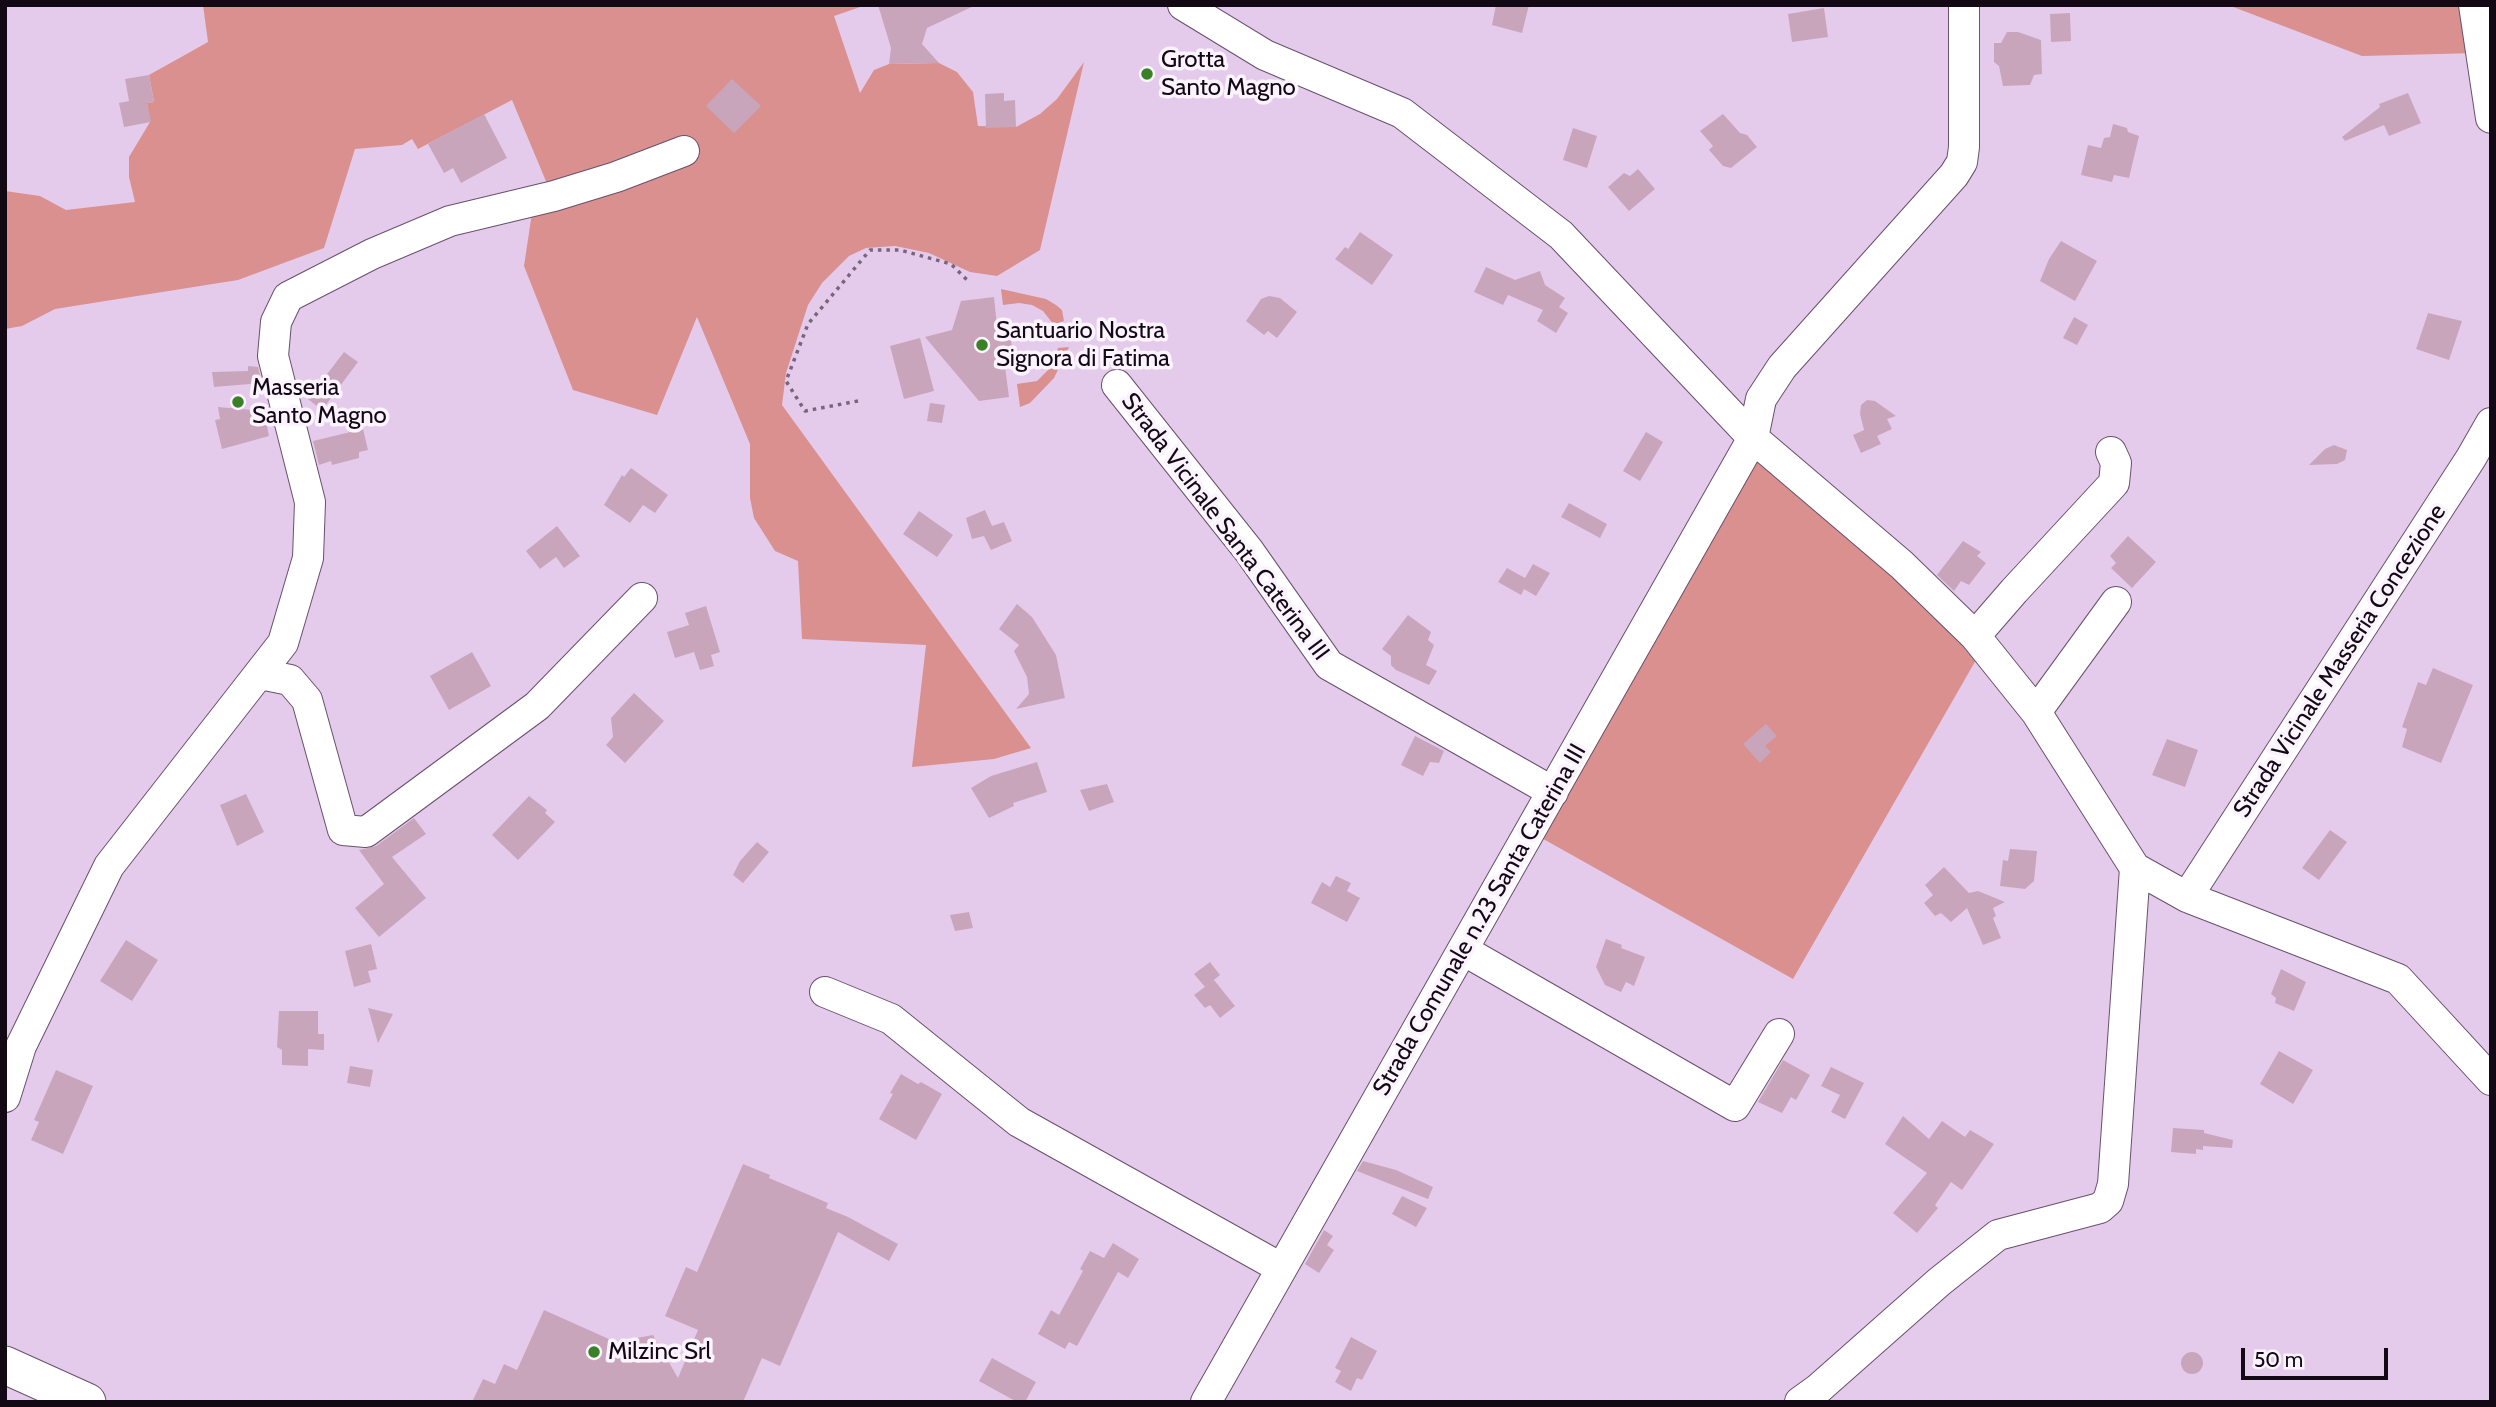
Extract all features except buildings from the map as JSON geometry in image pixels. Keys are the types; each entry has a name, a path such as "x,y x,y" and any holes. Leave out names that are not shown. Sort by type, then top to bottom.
{"main road":[{"path":"5,1365 87,1402"}],"street":[{"path":"1183,5 1265,55 1402,113 1561,235 1753,438 1902,565 1975,636 2036,712 2135,868 2187,897 2398,979 2491,1080"},
{"name":"Strada Comunale n.23 Santa Caterina III","path":"1206,1402 1753,438 1761,399 1782,366 1954,175 1962,162 1964,5"},
{"path":"2474,5 2491,118"},
{"path":"5,1097 21,1046 108,866 283,643 308,558 310,502 273,356 276,322 288,297 372,254 450,221 554,196 616,177 684,151"},
{"name":"Strada Vicinale Santa Caterina III","path":"1117,385 1249,551 1329,665 1553,792"},
{"name":"Strada Vicinale Masseria Concezione","path":"2187,897 2491,423"},
{"path":"1975,636 2114,483 2116,463 2111,452"},
{"path":"260,674 290,680 307,700 343,830 366,832 537,706 642,598"},
{"path":"2036,712 2116,602"},
{"path":"1800,1402 1939,1282 1998,1235 2100,1208 2108,1201 2113,1184 2135,868"},
{"path":"1463,950 1735,1106 1779,1034"},
{"path":"825,992 891,1019 1018,1122 1281,1268"}],"path":[{"path":"858,401 805,411 786,382 808,324 870,250 900,250 951,264 968,281"}],"shaded area":[{"path":"203,5 866,5 834,16 860,93 874,70 889,64 939,63 957,72 973,92 978,126 1016,127 1040,114 1057,99 1084,62 1040,250 997,276 970,272 929,253 895,246 866,248 849,256 822,283 808,305 786,373 782,405 1031,748 994,759 912,767 926,645 802,639 798,561 775,551 754,518 750,498 750,444 697,317 657,415 573,390 524,266 533,206 548,186 512,100 418,149 412,139 402,145 355,149 324,248 238,280 55,309 22,326 5,329 5,191 40,196 66,210 135,202 129,177 129,157 150,122 147,103 154,102 149,75 208,42"},
{"path":"2228,5 2477,5 2476,53 2362,56"},
{"path":"1001,289 1046,299 1062,310 1064,321 1054,325 1043,311 1032,305 1003,305"},
{"path":"1069,347 1054,378 1030,403 1020,407 1017,384 1037,381 1052,366 1058,348"},
{"path":"1753,438 1980,653 1793,979 1538,836"}],"place":[{"name":"Grotta Santo Magno","path":"1147,74"},
{"name":"Santuario Nostra Signora di Fatima","path":"982,345"},
{"name":"Masseria Santo Magno","path":"238,402"},
{"name":"Milzinc Srl","path":"594,1352"}]}
